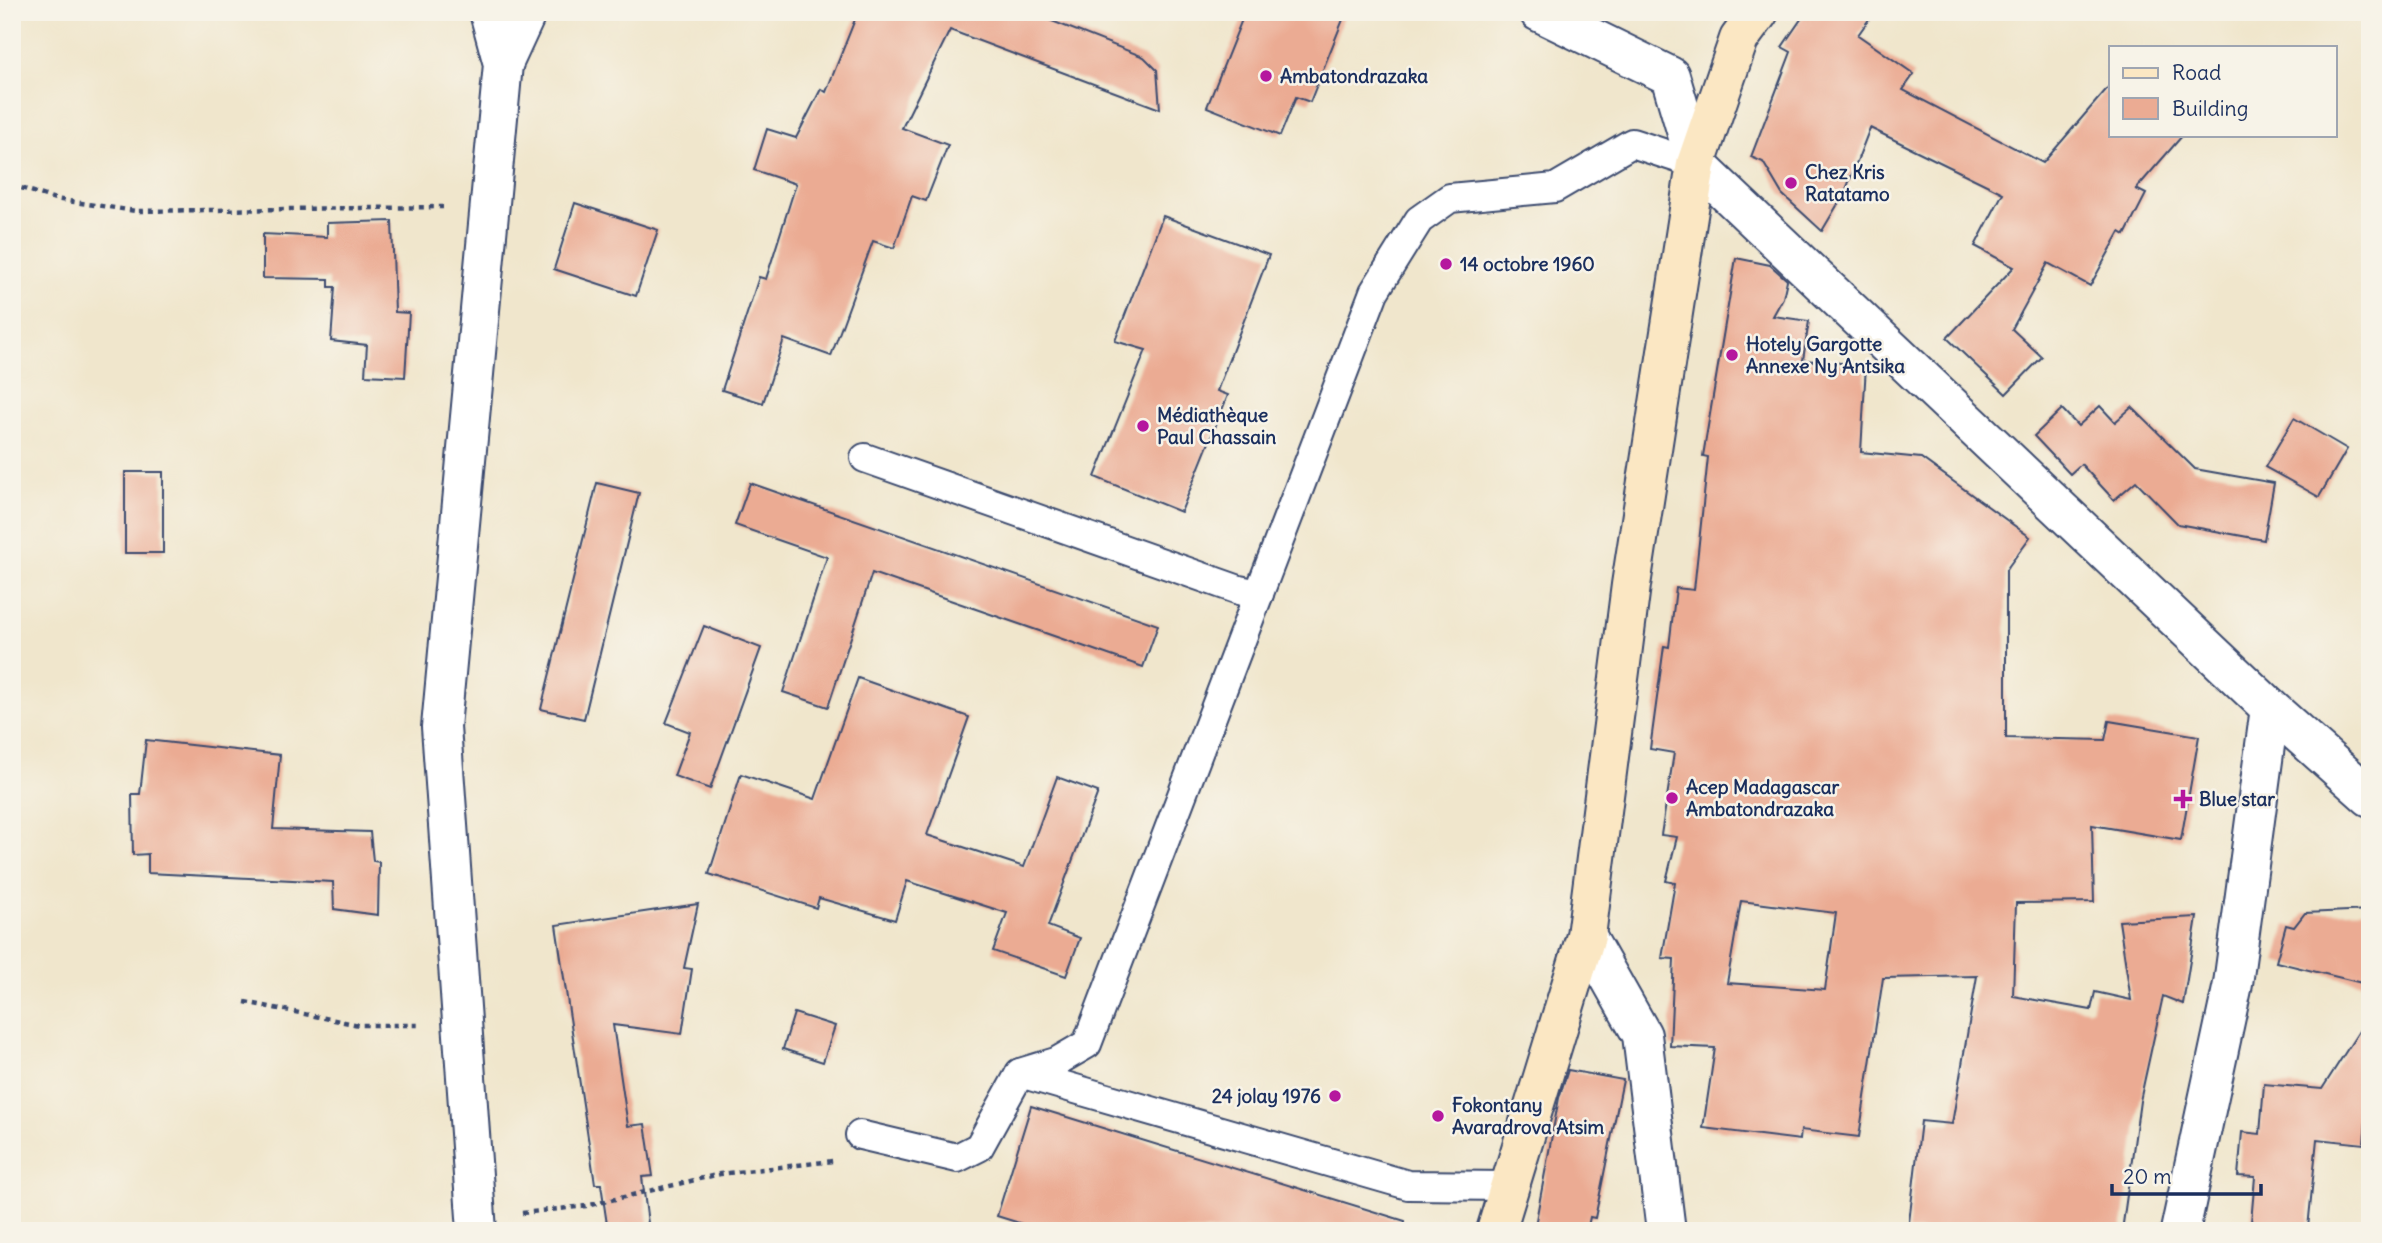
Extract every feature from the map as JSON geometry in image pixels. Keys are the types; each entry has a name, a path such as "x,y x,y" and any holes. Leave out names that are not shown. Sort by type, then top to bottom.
{"main road":[{"path":"1496,1231 1586,936 1631,585 1696,164 1739,40 1759,12"}],"street":[{"path":"489,12 503,64"},
{"path":"476,1224 441,727 503,64 527,12"},
{"path":"1539,12 1670,76 1696,164 2270,708 2370,797"},
{"path":"2180,1231 2233,984 2270,708"},
{"path":"1586,936 1642,1035 1666,1231"}],"lane":[{"path":"860,1135 957,1158 979,1147 1020,1073 1056,1062 1087,1044 1374,292 1419,220 1450,198 1555,188 1632,143 1696,164"},
{"path":"864,458 1239,590 1259,594"},
{"path":"1020,1073 1408,1185 1508,1185"}],"path":[{"path":"12,185 55,199 135,211 490,206"},
{"path":"245,1002 359,1025 462,1025"},
{"path":"476,1224 586,1206 720,1174 830,1164 860,1135"}],"building":[{"path":"858,12 1029,12 1144,57 1157,70 1160,109 950,30 902,128 948,145 926,201 912,196 894,248 873,241 831,356 784,339 763,403 722,390 759,277 766,279 796,184 754,170 767,129 796,138 821,89 826,92"},
{"path":"1245,12 1346,12 1310,102 1296,97 1280,136 1207,107"},
{"path":"1806,12 1874,12 1858,35 1914,74 1903,90 2043,163 2109,86 2109,136 2182,136 2136,189 2146,194 2125,235 2120,232 2090,286 2048,263 2012,329 2042,357 2006,394 1947,338 2014,267 1975,246 2003,193 1870,128 1845,192 1822,231 1782,194 1763,162 1751,157 1791,52 1782,47"},
{"path":"575,203 658,230 636,296 554,269"},
{"path":"1163,216 1269,255 1217,391 1228,395 1181,512 1095,477 1146,350 1115,341"},
{"path":"392,221 395,312 409,313 405,377 365,375 367,345 331,341 335,287 329,287 329,279 263,278 263,234 327,237 327,223"},
{"path":"1736,258 1770,265 1787,280 1783,298 1773,316 1809,321 1803,360 1866,365 1861,452 1921,458 2030,537 2006,570 2006,738 2105,740 2109,721 2199,736 2181,840 2092,825 2094,902 2016,903 2013,996 2091,1010 2095,992 2131,1000 2119,921 2197,917 2183,1004 2163,996 2140,1101 2122,1231 2072,1231 2028,1225 2027,1231 1908,1231 1921,1121 1952,1124 1977,976 1883,978 1859,1137 1801,1130 1800,1140 1703,1128 1715,1048 1670,1046 1674,959 1662,958 1675,883 1666,881 1677,837 1661,835 1674,753 1650,749 1664,646 1669,647 1676,588 1694,590 1708,457 1703,456","holes":["1741,901 1836,913 1825,990 1727,983"]},
{"path":"2100,406 2115,422 2132,407 2195,469 2274,483 2264,540 2178,524 2136,481 2114,500 2081,464 2070,474 2034,436 2062,409 2078,426"},
{"path":"2294,418 2347,449 2319,497 2265,467"},
{"path":"125,472 163,472 163,553 125,553"},
{"path":"597,483 639,493 584,719 541,709"},
{"path":"750,483 1158,625 1143,667 872,573 828,707 783,692 827,557 735,525"},
{"path":"704,626 761,648 710,789 674,776 690,732 666,723"},
{"path":"858,678 969,717 927,835 1024,867 1057,777 1098,792 1048,926 1080,938 1066,976 993,951 1007,913 907,881 895,920 819,898 816,908 709,874 741,774 815,799"},
{"path":"146,740 280,755 273,829 370,832 373,861 379,862 378,915 334,909 333,882 148,873 148,854 133,855 132,794 140,794"},
{"path":"698,904 684,968 692,969 682,1034 613,1025 628,1126 645,1124 653,1176 642,1177 649,1231 608,1231 601,1184 595,1184 556,925"},
{"path":"2370,910 2370,985 2276,962 2286,925 2294,927 2305,913"},
{"path":"794,1013 835,1026 823,1062 783,1049"},
{"path":"2370,1014 2370,1075 2364,1144 2317,1139 2308,1228 2251,1222 2255,1177 2238,1176 2242,1132 2260,1134 2264,1084 2322,1089"},
{"path":"1568,1070 1623,1080 1595,1218 1590,1217 1587,1231 1534,1231 1559,1098"},
{"path":"1031,1106 1405,1221 1404,1231 1045,1231 997,1216"}],"place":[{"name":"Ambatondrazaka","path":"1266,76"},
{"name":"Chez Kris Ratatamo","path":"1791,183"},
{"name":"14 octobre 1960","path":"1446,264"},
{"name":"Hotely Gargotte Annexe Ny Antsika","path":"1732,355"},
{"name":"Médiathèque Paul Chassain","path":"1143,426"},
{"name":"Acep Madagascar Ambatondrazaka","path":"1672,798"},
{"name":"Blue star","path":"2183,799"},
{"name":"24 jolay 1976","path":"1335,1096"},
{"name":"Fokontany Avaradrova Atsim","path":"1438,1116"}]}
